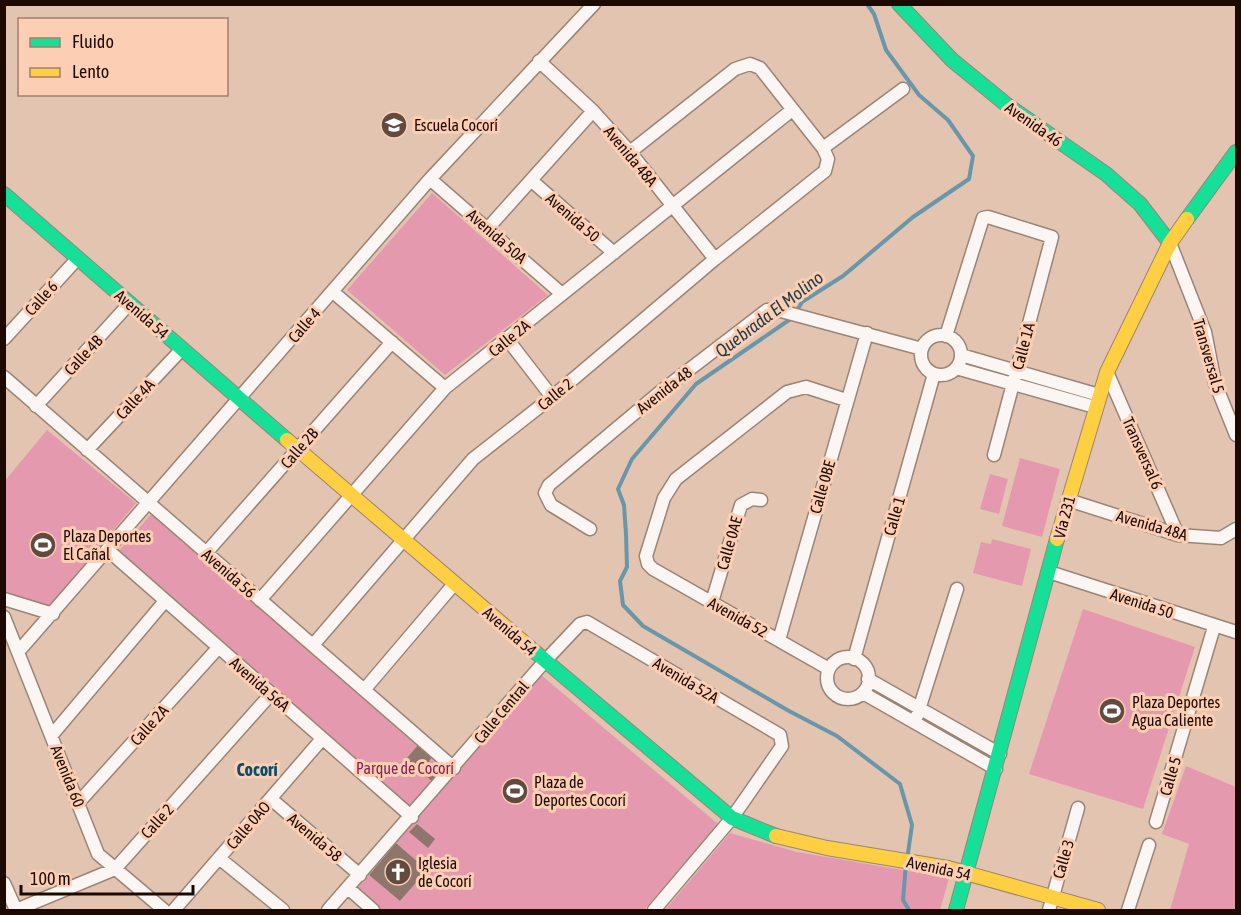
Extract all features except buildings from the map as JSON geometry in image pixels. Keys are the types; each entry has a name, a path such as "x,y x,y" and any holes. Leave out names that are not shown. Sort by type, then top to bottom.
{"street":[{"name":"Avenida 46","path":"899,4 952,60 1006,105 1106,174 1140,204 1170,243"},
{"name":"Calle 4","path":"18,652 109,551 148,503 430,179 590,5"},
{"name":"Avenida 48A","path":"539,61 593,111 630,152 715,259"},
{"path":"630,152 735,69 756,65 824,148 903,89"},
{"name":"Calle 2A","path":"260,600 445,388 508,340 792,110"},
{"path":"488,228 593,111"},
{"name":"Calle 2","path":"313,645 473,459 552,397 715,259 825,171 828,159 824,148"},
{"name":"Vía 231","path":"956,910 1068,500 1107,372 1170,243 1236,152"},
{"name":"Avenida 50A","path":"430,179 562,294"},
{"name":"Avenida 50","path":"532,181 614,253"},
{"name":"Avenida 54","path":"4,194 402,540 732,818 754,830 791,842 926,863 965,873 1051,904 1098,910"},
{"name":"Calle 1A","path":"946,336 983,218 988,217 1052,237 994,455"},
{"name":"Transversal 5","path":"1170,243 1204,332 1215,383 1236,435"},
{"name":"Calle 6","path":"4,339 78,258"},
{"path":"333,292 445,388"},
{"name":"Calle 4B","path":"36,406 130,303"},
{"name":"Avenida 48","path":"590,529 550,506 545,493 549,485 660,392 767,310 781,311 922,349"},
{"name":"Calle 0BE","path":"779,640 867,333"},
{"path":"946,336 955,341 961,355 956,368 946,375 933,374 924,366 922,349 931,337 946,336"},
{"path":"508,340 552,397"},
{"name":"Calle 2B","path":"206,554 392,342"},
{"name":"Calle 4A","path":"87,450 182,349"},
{"path":"961,355 1017,371 1097,401"},
{"path":"956,368 1013,384 1097,401"},
{"name":"Transversal 6","path":"1107,372 1178,535"},
{"name":"Calle 1","path":"854,658 933,374"},
{"name":"Avenida 56","path":"4,377 454,768"},
{"name":"Avenida 52","path":"829,669 648,564 646,556 664,498 676,479 797,387 806,387 846,400"},
{"name":"Calle 0AE","path":"712,602 741,505 752,499 761,500"},
{"name":"Avenida 48A","path":"1068,500 1178,535 1221,538 1236,529"},
{"name":"Avenida 56A","path":"109,551 412,817"},
{"name":"Avenida 50","path":"1049,572 1214,627 1236,632"},
{"path":"364,690 455,583"},
{"path":"914,722 957,589"},
{"path":"4,599 53,614"},
{"path":"52,735 165,601"},
{"name":"Avenida 60","path":"4,617 98,854 164,910"},
{"name":"Avenida 52A","path":"580,624 590,623 780,735 783,746 732,818"},
{"name":"Calle Central","path":"328,910 412,817 544,661 580,624"},
{"name":"Calle 5","path":"1156,822 1214,627"},
{"name":"Calle 2A","path":"79,802 218,648"},
{"path":"854,658 866,669 868,679 862,693 850,699 836,695 827,683 829,669 839,659 854,658"},
{"path":"868,679 1000,754"},
{"path":"862,693 996,769"},
{"name":"Calle 2","path":"16,910 115,869 271,694"},
{"name":"Calle 0AO","path":"174,910 322,739"},
{"name":"Avenida 58","path":"271,799 360,875"},
{"name":"Calle 3","path":"1051,904 1078,808"},
{"path":"654,910 732,818"},
{"path":"1128,910 1149,845"},
{"path":"219,858 283,910"},
{"path":"4,883 16,910"},
{"path":"348,888 374,910"}],"green space":[{"path":"432,193 548,295 445,375 347,290"},
{"path":"47,430 136,503 48,608 5,592 4,482"},
{"path":"1020,458 1060,469 1042,537 1002,526"},
{"path":"990,474 1008,479 999,514 980,509"},
{"name":"Parque de Cocorí","path":"153,512 448,769 410,810 116,554"},
{"path":"992,539 1031,549 1022,586 973,573 981,542 991,544"},
{"name":"Plaza Deportes Agua Caliente","path":"1083,609 1195,647 1143,809 1029,774"},
{"path":"541,675 718,824 644,910 378,910 355,890 369,875 400,901 427,870 396,843"},
{"path":"1186,766 1236,787 1236,910 1170,910 1189,844 1162,834"},
{"path":"730,833 797,852 949,878 940,910 665,910"}],"waterway":[{"name":"Quebrada El Molino","path":"796,312 802,302 843,276 913,217 969,179 973,156 948,120 919,95 886,50 874,14 867,4"},
{"name":"Quebrada El Molino","path":"792,318 696,384 632,459 618,489 624,505 626,534 627,567 620,581 623,605 643,626 789,711 837,736 900,784 912,825 908,853"},
{"name":"Quebrada El Molino","path":"906,864 903,900 909,910"}],"traffic: fast":[{"path":"899,4 952,60 1007,105 1106,174 1140,204 1170,243"},
{"path":"1187,219 1236,152"},
{"path":"4,194 287,440"},
{"path":"956,910 1057,539"},
{"path":"528,646 732,818 776,836"}],"traffic: slow":[{"path":"1057,539 1107,372 1170,243 1187,219"},
{"path":"287,440 528,646"},
{"path":"776,836 827,848 948,868 1098,910"}],"place":[{"name":"Escuela Cocorí","path":"394,125"},
{"name":"Plaza Deportes El Cañal","path":"43,545"},
{"name":"Plaza Deportes Agua Caliente","path":"1112,711"},
{"name":"Plaza de Deportes Cocorí","path":"515,791"},
{"name":"Iglesia de Cocorí","path":"398,872"}],"district":[{"name":"Cocorí","path":"257,769"}]}
